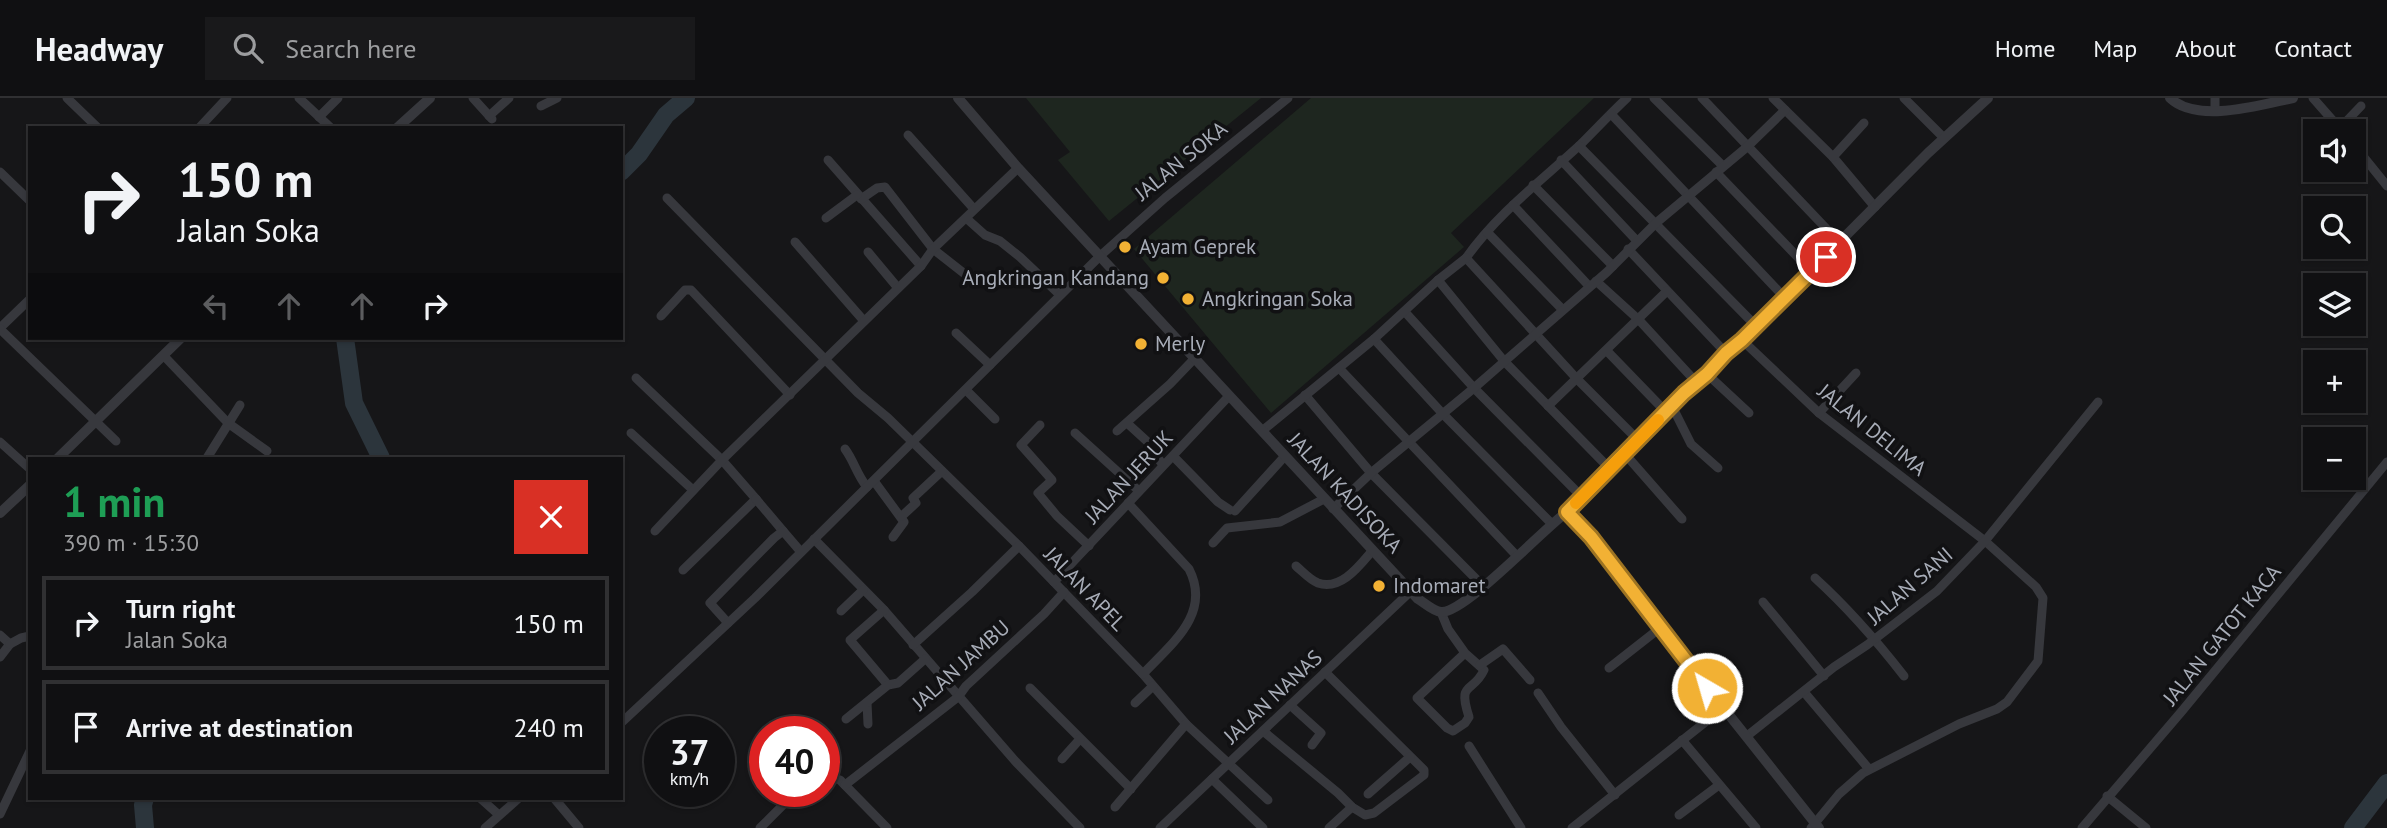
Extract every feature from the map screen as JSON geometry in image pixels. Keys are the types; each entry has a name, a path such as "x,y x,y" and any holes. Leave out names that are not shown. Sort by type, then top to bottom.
{"street":[{"path":"67,98 96,126"},
{"path":"200,126 227,98"},
{"path":"299,98 329,126"},
{"path":"319,117 338,98"},
{"path":"399,126 430,98"},
{"path":"473,98 490,118 509,98"},
{"path":"541,106 557,98"},
{"name":"JALAN KADISOKA","path":"958,98 1018,168 1410,592 1441,612"},
{"name":"JALAN SOKA","path":"623,721 871,484 1100,256 1165,198 1288,98"},
{"path":"1262,431 1374,339 1466,258 1532,186 1627,98"},
{"path":"1654,98 1811,271"},
{"path":"1702,98 1840,243"},
{"path":"1773,98 1833,157 1875,207"},
{"path":"1904,98 1944,138"},
{"path":"1465,653 1417,698 1453,731 1469,717 1464,695 1467,688 1483,674 1484,669 1465,653 1448,629 1441,612 1464,603 1551,523 1567,512 1944,138 1988,98"},
{"path":"2170,98 2190,109 2232,112 2293,98"},
{"path":"2215,98 2215,110"},
{"path":"2313,98 2331,119"},
{"path":"2350,119 2361,106"},
{"path":"1333,509 1371,472 1474,388 1614,266 1656,223 1785,110"},
{"path":"1611,114 1784,297"},
{"path":"1833,157 1864,123"},
{"path":"908,135 974,209"},
{"path":"1578,146 1756,326"},
{"path":"828,160 921,266"},
{"path":"1561,160 1637,241"},
{"path":"2366,160 2387,186"},
{"path":"655,531 722,460 921,266 933,248 1018,168"},
{"path":"2379,176 2387,169"},
{"path":"0,172 28,199"},
{"path":"1532,186 1614,266"},
{"path":"827,218 859,197 885,187 933,248 975,282"},
{"name":"JALAN APEL","path":"667,198 859,393 1019,546 1143,674 1186,724 1268,800"},
{"path":"1513,205 1592,283 1639,320 1697,383"},
{"path":"966,218 985,235 1000,241 1020,257 1059,295"},
{"path":"1487,232 1562,309"},
{"path":"795,242 864,321"},
{"path":"1628,249 1726,353"},
{"path":"868,252 898,288"},
{"path":"1466,258 1534,334 1638,440"},
{"path":"1438,281 1504,361 1610,468"},
{"path":"661,316 684,290 691,290 790,395"},
{"path":"1548,406 1667,291"},
{"path":"28,301 0,329 116,441"},
{"path":"1405,312 1474,388 1582,497"},
{"path":"956,333 990,365"},
{"path":"1374,339 1442,413 1551,523"},
{"path":"59,457 164,356 175,340"},
{"name":"JALAN DELIMA","path":"1742,340 1819,413 1984,541 2041,593 2043,605 2036,665 2007,702 1869,769"},
{"path":"1607,351 1669,409 1692,444 1718,468"},
{"path":"164,356 228,423 267,452"},
{"path":"1117,431 1194,359"},
{"path":"1339,368 1516,555"},
{"path":"1819,413 1856,373"},
{"path":"1707,374 1749,413"},
{"path":"636,378 722,460 801,552"},
{"path":"966,390 995,419"},
{"path":"1305,395 1371,472 1483,587"},
{"name":"JALAN JERUK","path":"1054,582 1229,397"},
{"name":"JALAN SANI","path":"1747,736 1937,592 1984,541 2098,402"},
{"path":"208,457 240,405"},
{"path":"1127,423 1150,444 1163,465"},
{"path":"1041,425 1021,445 1052,480 1038,493 1057,516 1089,546"},
{"path":"631,433 693,491"},
{"path":"1075,433 1139,491"},
{"path":"0,442 28,466"},
{"path":"845,449 854,462 858,475 871,484 902,516 904,522 893,537"},
{"path":"1625,454 1682,519"},
{"path":"1172,456 1232,511 1285,456"},
{"name":"JALAN GATOT KACA","path":"2082,828 2387,462"},
{"path":"902,516 916,503 913,498 942,471"},
{"path":"0,513 28,487"},
{"path":"683,570 756,499"},
{"path":"1213,543 1227,528 1280,522 1324,499"},
{"path":"1128,503 1189,569 1196,582 1193,615 1185,631 1143,674"},
{"path":"1567,512 1591,537 1815,827 1852,780 1869,769 1804,692"},
{"path":"728,623 710,603 783,531"},
{"path":"814,539 884,610 1016,762 1080,828"},
{"path":"913,645 1019,546"},
{"path":"1296,566 1321,585 1342,581 1355,572 1373,551"},
{"path":"1815,578 1875,639 1904,676"},
{"path":"841,611 863,590"},
{"name":"JALAN JAMBU","path":"845,785 958,697 966,686 1064,592"},
{"name":"JALAN NANAS","path":"1160,828 1410,592"},
{"path":"1763,603 1824,676"},
{"path":"884,610 850,640 888,685"},
{"path":"1609,668 1660,628"},
{"path":"0,635 10,644"},
{"path":"0,657 10,644 28,636"},
{"path":"1480,665 1503,649 1530,680"},
{"path":"846,719 888,685 898,683 925,659"},
{"path":"1262,731 1352,807 1370,816 1424,775 1424,770 1325,672"},
{"path":"1135,703 1153,686"},
{"path":"1030,688 1131,789"},
{"path":"1538,693 1561,727 1615,795"},
{"path":"867,703 868,724"},
{"path":"1290,705 1321,733 1312,745"},
{"path":"1572,828 1723,708"},
{"path":"1115,807 1186,724"},
{"path":"1062,759 1080,739"},
{"path":"1682,740 1756,828"},
{"path":"1469,746 1521,828"},
{"path":"0,814 28,755"},
{"path":"1368,794 1410,757"},
{"path":"1212,779 1263,828"},
{"path":"840,780 887,828"},
{"path":"1679,815 1719,785"},
{"path":"2107,796 2146,828"},
{"path":"482,800 499,815"},
{"path":"485,828 517,800"},
{"path":"556,800 579,828"},
{"path":"760,828 781,807"},
{"path":"1328,828 1352,807"}],"shaded area":[{"path":"1026,98 1261,98 1109,221 1058,160 1070,152"},
{"path":"1311,98 1594,98 1451,233 1464,247 1271,413 1134,249"}],"waterway":[{"path":"623,170 639,154 666,115 686,98"},
{"path":"345,340 354,403 381,457"},
{"path":"2353,828 2387,783"},
{"path":"144,800 145,828"}],"slow traffic":[{"path":"1576,503 1658,420"}],"place":[{"name":"Ayam Geprek","path":"1125,247"},
{"name":"Angkringan Kandang","path":"1163,278"},
{"name":"Angkringan Soka","path":"1188,299"},
{"name":"Merly","path":"1141,344"},
{"name":"Indomaret","path":"1379,586"}],"route":[{"path":"1707,688 1591,537 1567,512 1684,393 1707,374 1826,257"}]}
